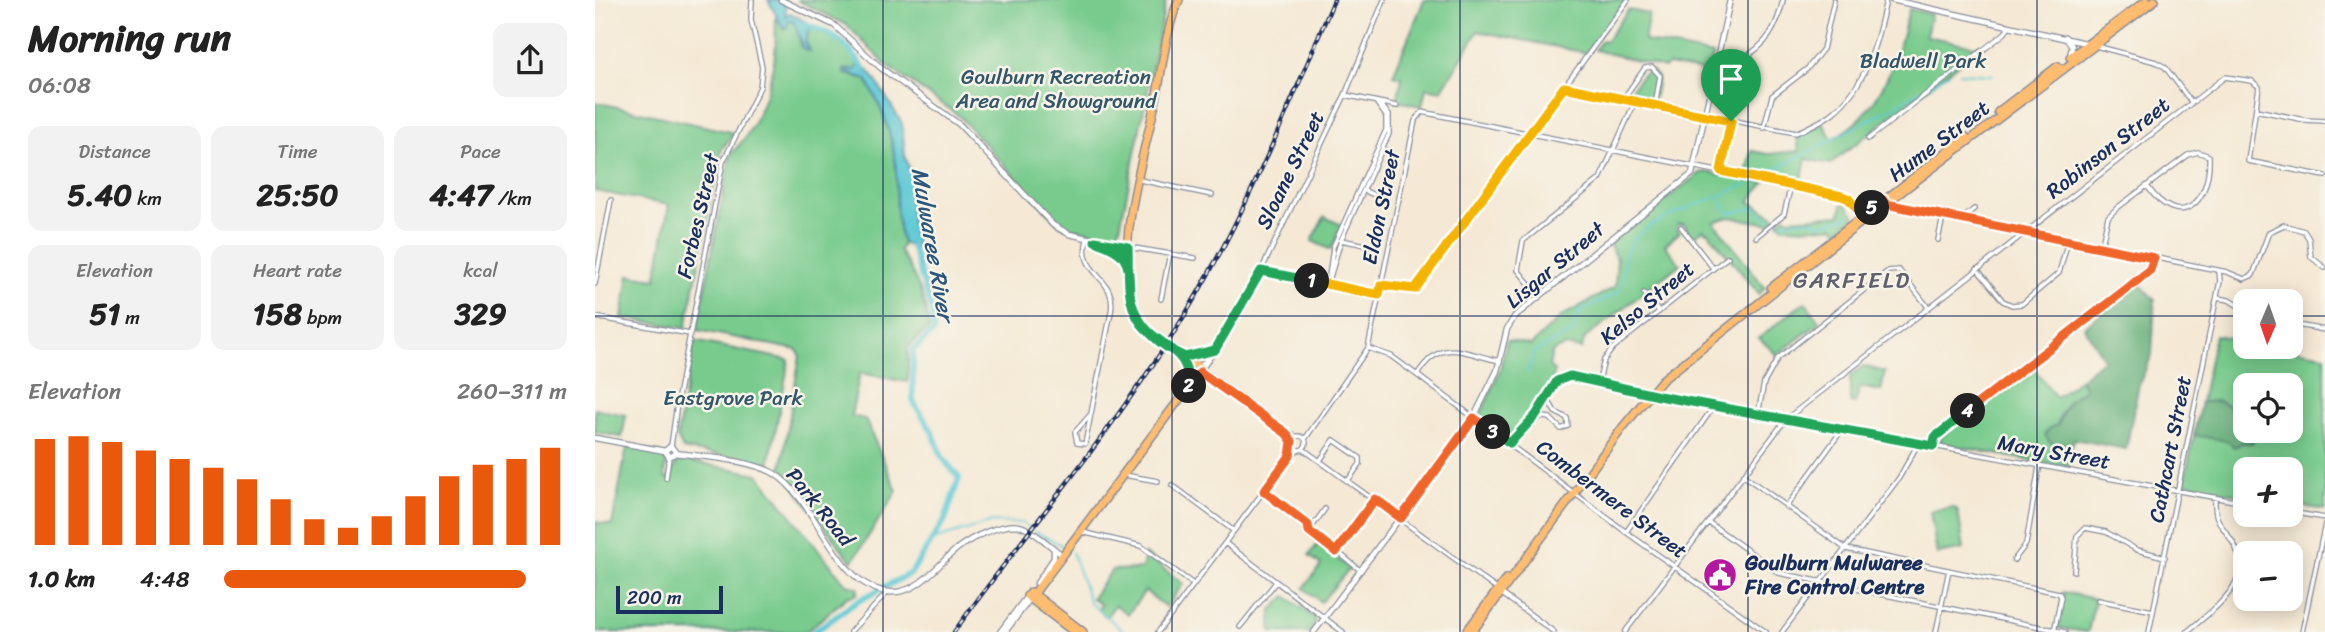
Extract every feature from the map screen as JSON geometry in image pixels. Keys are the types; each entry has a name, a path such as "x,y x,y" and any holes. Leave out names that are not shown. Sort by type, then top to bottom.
{"main road":[{"path":"1179,0 1140,180 1128,247 1129,269 1135,312 1144,327 1200,369"},
{"name":"Hume Street","path":"1499,592 1648,392 1677,362 1862,216 1885,202 2147,0"},
{"name":"Hume Street","path":"1648,392 2070,58 2155,0"},
{"path":"1180,355 1213,351"},
{"path":"1180,355 1188,372 1187,386"},
{"name":"Sloane Street","path":"1030,595 1200,369"},
{"name":"Sloane Street","path":"1030,595 1051,569"},
{"path":"1466,632 1499,592"},
{"path":"1472,632 1499,592"},
{"path":"1030,595 1072,628 1083,632"}],"street":[{"name":"Forbes Street","path":"671,446 723,162 760,87 762,67 751,20 752,0"},
{"path":"781,0 844,33 881,68 960,125 1053,225 1087,240 1195,258"},
{"name":"Sloane Street","path":"1200,369 1261,271 1345,95 1384,0"},
{"path":"1381,285 1412,290 1418,286 1629,0"},
{"path":"1696,166 1730,0"},
{"path":"1719,55 1742,59 1761,45 1777,26 1783,0"},
{"path":"1764,128 1772,96 1807,69 1825,46 1834,0"},
{"path":"1564,87 1796,133 1835,112 1867,66 1878,38 1886,0"},
{"path":"1892,0 2062,35 2155,62 2165,67 2192,103"},
{"path":"1924,6 1927,0"},
{"path":"1868,139 2005,33 2010,24"},
{"path":"2062,35 2072,46 2070,58"},
{"path":"1622,99 1645,68 1653,67 1660,76 1655,106"},
{"name":"Robinson Street","path":"1625,632 1786,419 2228,76 2258,84 2256,110"},
{"path":"1345,95 1397,106"},
{"path":"1328,284 1341,240 1390,130 1389,115 1378,102"},
{"path":"1328,284 1333,247 1385,130 1385,116 1378,102"},
{"path":"1539,296 1518,270 1523,241 1598,182 1635,102"},
{"path":"2325,121 2299,120 2256,110 2248,161 2325,176"},
{"name":"Eldon Street","path":"1368,348 1415,121 1419,114 1432,112 1532,132"},
{"path":"1721,171 1731,121"},
{"path":"1532,132 1846,198 1862,216"},
{"path":"2101,248 2108,217 2147,186 2188,155 2198,152 2209,156 2203,195 2191,208 2178,211 2165,207 2147,186"},
{"name":"Lisgar Street","path":"1314,632 1474,418 1500,361 1511,321 1690,177 1696,166"},
{"path":"1140,180 1212,194"},
{"path":"1756,237 1784,214 1791,185"},
{"path":"1365,191 1379,197"},
{"path":"595,284 611,200"},
{"path":"1885,202 1943,217 2249,278 2255,270 2269,232 2284,225 2305,231 2311,257 2325,268"},
{"path":"1961,220 1974,209"},
{"path":"1938,240 1943,217"},
{"path":"1681,227 1713,268"},
{"path":"2005,229 2012,239 2008,245"},
{"path":"1087,240 1084,252 1086,261 1110,289 1113,298 1091,414 1085,444 1077,443 1075,432 1091,414"},
{"path":"1341,240 1371,246"},
{"path":"1095,241 1119,253 1129,269"},
{"path":"1977,269 2003,301 2012,305 2022,304 2059,273 2068,242"},
{"path":"1161,299 1170,253"},
{"name":"Kelso Street","path":"1599,381 1608,354 1728,257"},
{"path":"1933,446 1935,437 2150,270 2154,258"},
{"path":"1758,414 1764,383 1778,358 1888,271 1899,270 1928,307"},
{"path":"1261,271 1379,295"},
{"name":"Cathcart Street","path":"2149,632 2217,298 2219,271"},
{"path":"1644,293 1659,312"},
{"path":"2217,298 2233,302"},
{"path":"595,317 690,334"},
{"path":"2303,326 2325,330"},
{"path":"1158,632 1368,348"},
{"name":"Combermere Street","path":"1368,348 1384,353 1417,375 1626,532 1766,632"},
{"path":"1417,375 1428,357 1441,351 1500,361"},
{"path":"1200,369 1554,632"},
{"name":"Mary Street","path":"1548,398 1557,381 1570,376 1714,406 2233,501"},
{"path":"1510,443 1548,398 1555,412 1567,418 1568,426 1561,429 1550,418 1536,415"},
{"path":"1626,532 1714,406"},
{"path":"1786,507 1842,430"},
{"path":"595,438 665,451 669,457 666,478"},
{"path":"1321,459 1334,440 1360,458 1360,464 1349,480"},
{"path":"1782,632 1899,478 1918,444"},
{"path":"665,451 671,446 676,453 669,457"},
{"name":"Park Road","path":"676,453 761,468 776,475 791,489 856,577 871,587 888,592"},
{"path":"2014,560 2026,544 2039,467"},
{"path":"1122,474 1158,481"},
{"path":"1743,475 1846,549 2059,593 2061,597 2054,631"},
{"path":"1173,485 1234,531"},
{"path":"1264,491 1308,525 1309,531 1361,571"},
{"path":"2187,632 2225,599 2239,574 2238,552 2216,519 2215,497"},
{"path":"1336,552 1375,499"},
{"path":"1309,531 1325,509"},
{"path":"2303,514 2325,518"},
{"path":"1708,522 1772,570 2065,632"},
{"path":"2302,632 2325,524"},
{"path":"850,632 888,592 927,579 961,546 1005,527 1023,527 1062,555"},
{"path":"2074,571 2077,536 2085,528 2106,532 2137,550 2165,557"},
{"path":"1080,532 1141,546 1193,585"},
{"path":"1225,543 1343,632"},
{"path":"1037,583 1054,558 1053,548"},
{"path":"1936,632 1949,569"},
{"path":"1240,627 1276,582"},
{"name":"Sloane Street","path":"1002,632 1030,595"},
{"path":"2098,600 2153,611"}],"green space":[{"name":"Goulburn Recreation Area and Showground","path":"797,0 1166,0 1118,237 1061,226 958,115 887,66 847,25"},
{"path":"1424,0 1626,0 1586,53 1478,31 1441,91 1426,88 1422,106 1397,101 1402,77 1393,75"},
{"name":"Bladwell Park","path":"1909,9 1931,14 1926,36 1980,47 1830,164 1806,159 1801,183 1747,172 1752,151 1768,154 1799,151 1797,137 1823,123 1832,139 1849,129 1863,115 1875,100 1892,65"},
{"path":"1628,10 1649,14 1644,41 1713,55 1710,69 1712,73 1668,65 1664,68 1595,50 1602,40 1606,41"},
{"path":"776,17 784,29 789,20 796,24 801,47 808,51 810,50 805,40 810,28 839,41 851,52 858,66 855,70 844,69 845,74 866,79 872,90 893,148 897,217 903,244 899,250 919,287 929,328 908,347 908,382 860,373 851,416 865,419 897,491 852,562 781,470 800,355 797,350 697,330 731,153 747,135 765,98 775,55"},
{"path":"1652,70 1658,77 1651,102 1632,98 1629,92 1642,75"},
{"path":"595,102 735,133 722,148 686,328 622,318 629,275 656,279 669,205 595,191"},
{"path":"1700,173 1765,183 1749,201 1777,218 1770,224 1729,217 1714,222 1765,288 1759,294 1709,233 1703,230 1692,238 1684,224 1678,224 1677,229 1680,232 1665,245 1680,264 1584,339 1582,349 1564,346 1552,352 1549,366 1554,371 1549,390 1526,424 1511,438 1483,419 1481,414 1500,370 1507,340 1531,345 1562,316 1615,287 1617,259 1609,244"},
{"path":"1843,200 1855,216 1838,231 1834,226 1783,227 1778,222 1785,216 1789,219 1840,215"},
{"path":"1324,217 1342,225 1331,250 1312,241"},
{"path":"2139,283 2155,300 2152,355 2139,384 2126,449 2074,439 2070,454 2067,453 2052,443 2045,434 2051,427 2058,425 2069,401 2085,389 2080,379 2104,359 2084,327"},
{"path":"1805,302 1820,322 1777,355 1759,338"},
{"path":"2215,335 2233,339 2233,359 2303,359 2303,351 2325,355 2325,510 2303,506 2303,457 2233,457 2233,493 2184,483"},
{"name":"Eastgrove Park","path":"694,341 789,360 769,464 683,449 677,437"},
{"path":"1863,366 1885,372 1881,391 1860,387 1855,404 1850,403 1850,376"},
{"path":"2032,366 2056,397 2080,379 2085,389 2066,406 2057,425 2054,443 2070,454 2068,468 1939,443 1942,436"},
{"path":"2218,401 2230,407 2233,414 2233,443 2242,443 2234,447 2228,441 2194,435 2201,402"},
{"path":"595,409 626,415 622,437 595,432"},
{"path":"627,447 661,453 666,462 665,478 668,479 676,464 683,460 758,474 845,583 858,588 857,594 847,597 806,632 595,632 595,522 612,525"},
{"path":"1954,507 1958,511 1964,549 1937,554 1930,511"},
{"path":"1318,544 1350,568 1321,602 1304,588 1321,565 1309,555"},
{"path":"1145,554 1183,584 1166,607 1145,591 1128,614 1115,605 1106,617 1098,609 1101,605 1092,598 1112,570 1142,569"},
{"path":"2063,592 2095,599 2088,632 2058,628"},
{"path":"1286,596 1315,618 1309,632 1271,632 1271,611"}],"water":[{"path":"768,0 785,0 786,16 790,13 810,24 805,42 810,51 800,46 802,44 794,22 789,20 786,28 782,26"},
{"path":"861,63 873,76 902,123 905,157 912,175 911,218 917,247 903,244 900,235 894,150 883,112 866,79 843,71 855,70"}],"waterway":[{"name":"Mulwaree River","path":"802,23 838,39 864,69"},
{"path":"1887,111 1949,73"},
{"path":"1959,73 1993,75"},
{"path":"1768,173 1884,112"},
{"path":"1527,373 1534,352 1573,332 1578,313 1619,292 1627,251 1638,235 1666,218 1746,184"},
{"path":"1720,200 1729,213 1755,208 1770,220"},
{"path":"1783,222 1809,220 1822,224 1848,217"},
{"name":"Mulwaree River","path":"814,632 856,602 911,573 945,520 959,478 942,457 933,433 913,401 913,350 934,331 932,311 911,242"},
{"path":"933,540 992,522 1022,523 1031,529"},
{"path":"1036,532 1063,546"},
{"path":"1072,552 1090,603 1125,632"}],"railway":[{"path":"954,632 1094,448 1173,334 1220,254 1241,212 1334,0"}],"place":[{"name":"Goulburn Mulwaree Fire Control Centre","path":"1720,575"}],"district":[{"name":"GARFIELD","path":"1852,280"}],"route":[{"path":"1731,121 1564,87 1415,289 1381,285 1379,295 1261,271 1230,329 1215,350 1196,356 1180,355 1144,327 1138,320 1131,298 1129,269 1115,250 1095,241 1128,247 1131,298 1135,312 1138,320 1144,327 1151,334 1180,355 1188,372 1186,388 1200,372 1215,380 1286,433 1292,441 1290,456 1264,491 1308,525 1309,531 1336,552 1375,499 1401,518 1474,418 1510,443 1536,415 1562,376 1933,446 1935,437 2150,270 2154,258 1943,217 1886,204 1883,200 1862,216 1849,199 1842,196 1721,171 1731,121"}]}
